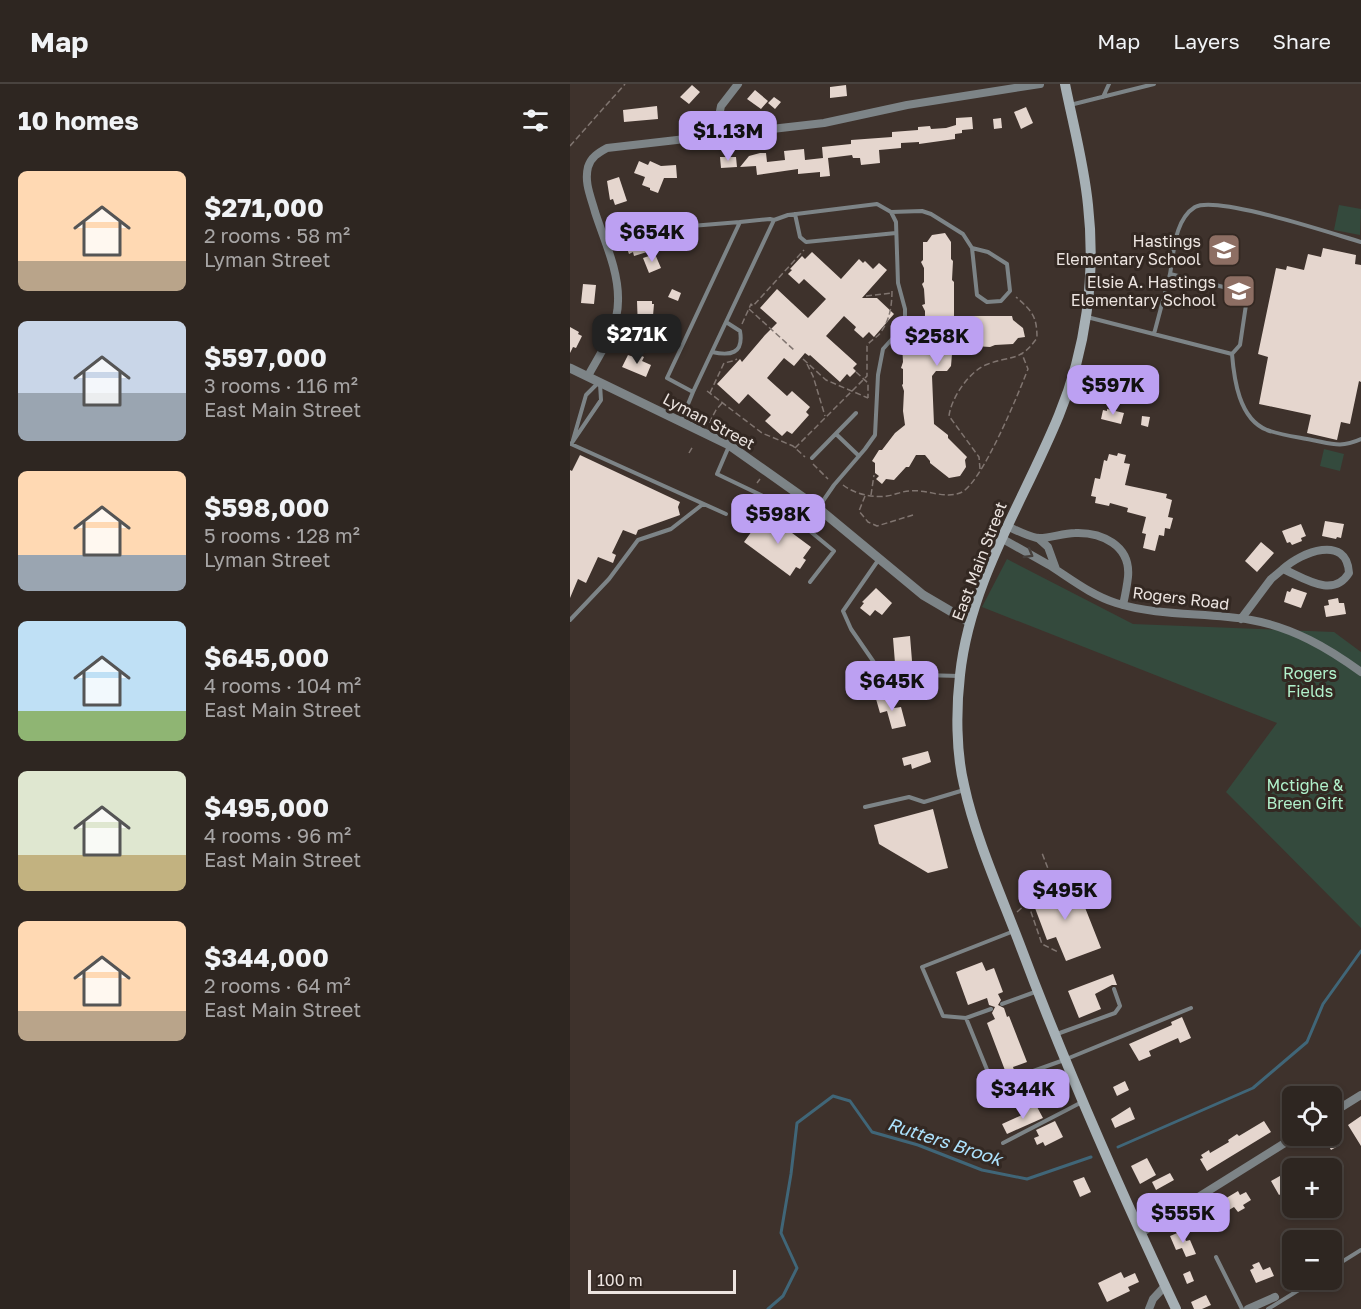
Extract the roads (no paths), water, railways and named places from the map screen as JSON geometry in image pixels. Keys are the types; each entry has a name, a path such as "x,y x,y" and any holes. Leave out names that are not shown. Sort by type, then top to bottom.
{"main road":[{"name":"East Main Street","path":"1065,84 1089,206 1091,250 1086,317 1061,411 1001,538 969,622 960,676 958,740 965,790 976,826 1053,1036 1176,1309"}],"street":[{"path":"715,136 721,106 738,84"},
{"path":"588,376 611,333 618,315 619,297 613,265 587,186 588,167 598,152 607,148 824,123 907,105 1040,84"},
{"name":"Lyman Street","path":"570,368 729,445 818,508 923,595 969,622"},
{"path":"1007,526 1038,538 1048,547 1056,570"},
{"path":"1038,538 1074,533 1095,533 1113,542 1119,547 1127,564 1129,575 1123,605"},
{"name":"Rogers Road","path":"1001,538 1097,595 1123,605 1172,614 1269,623 1325,647 1361,672"},
{"path":"1241,619 1271,579 1283,569 1299,556 1319,550 1339,553 1346,560 1349,573 1342,583 1327,587 1283,569"},
{"path":"1342,1107 1361,1095"},
{"path":"1141,1233 1282,1145"},
{"path":"1149,1309 1153,1299 1165,1286"},
{"path":"1248,1309 1275,1297"}],"lane":[{"path":"1103,97 1109,84"},
{"path":"1069,105 1150,85"},
{"path":"691,226 774,220 795,214 877,204 891,212 922,211 963,234 972,248 977,295 987,302 1001,301 1010,291 1007,264 988,252 972,248"},
{"path":"1154,334 1179,228 1197,206 1214,204 1280,218 1361,242"},
{"path":"805,527 834,485 875,435 878,375 883,349 903,326 905,309 898,283 896,222 891,212"},
{"path":"795,214 800,237 806,242 896,232"},
{"path":"681,422 774,220"},
{"path":"693,392 667,378 740,222"},
{"path":"1170,274 1240,291 1247,298 1240,345 1232,354 1234,381 1247,412 1265,429 1346,446 1361,439"},
{"path":"1086,317 1232,354"},
{"path":"712,352 726,355 737,350 742,341 740,331 726,322"},
{"path":"571,444 586,395 600,381"},
{"path":"571,444 601,400 600,381"},
{"path":"812,458 856,413"},
{"path":"836,434 860,456"},
{"path":"571,444 726,514"},
{"path":"729,445 717,474 767,498 834,551 810,582"},
{"path":"570,620 609,579 638,540 671,529 703,504"},
{"path":"879,558 843,611 851,629 882,674 960,676"},
{"path":"865,807 909,797 924,802 965,790"},
{"path":"991,1009 966,1018 943,1016 922,967 1014,930"},
{"path":"1053,1036 1115,1013 1120,1006 1114,989"},
{"path":"1002,1004 1037,991"},
{"path":"966,1018 990,1077 1002,1082 1065,1060 1191,1008"},
{"path":"1003,1143 1083,1101"},
{"path":"1342,1262 1361,1250"},
{"path":"1216,1257 1242,1309"},
{"path":"1268,1309 1299,1290"}],"waterway":[{"name":"Rutters Brook","path":"1118,1147 1253,1088 1307,1042 1323,1004 1361,951"},
{"name":"Rutters Brook","path":"768,1309 783,1296 797,1268 781,1233 797,1123 833,1096 850,1101 872,1132 918,1145 982,1170 1027,1179 1091,1157"}],"place":[{"name":"Hastings Elementary School","path":"1224,250"},
{"name":"Elsie A. Hastings Elementary School","path":"1239,291"}],"park label":[{"name":"Rogers Fields","path":"1310,682"},
{"name":"Mctighe & Breen Gift","path":"1305,794"}]}
